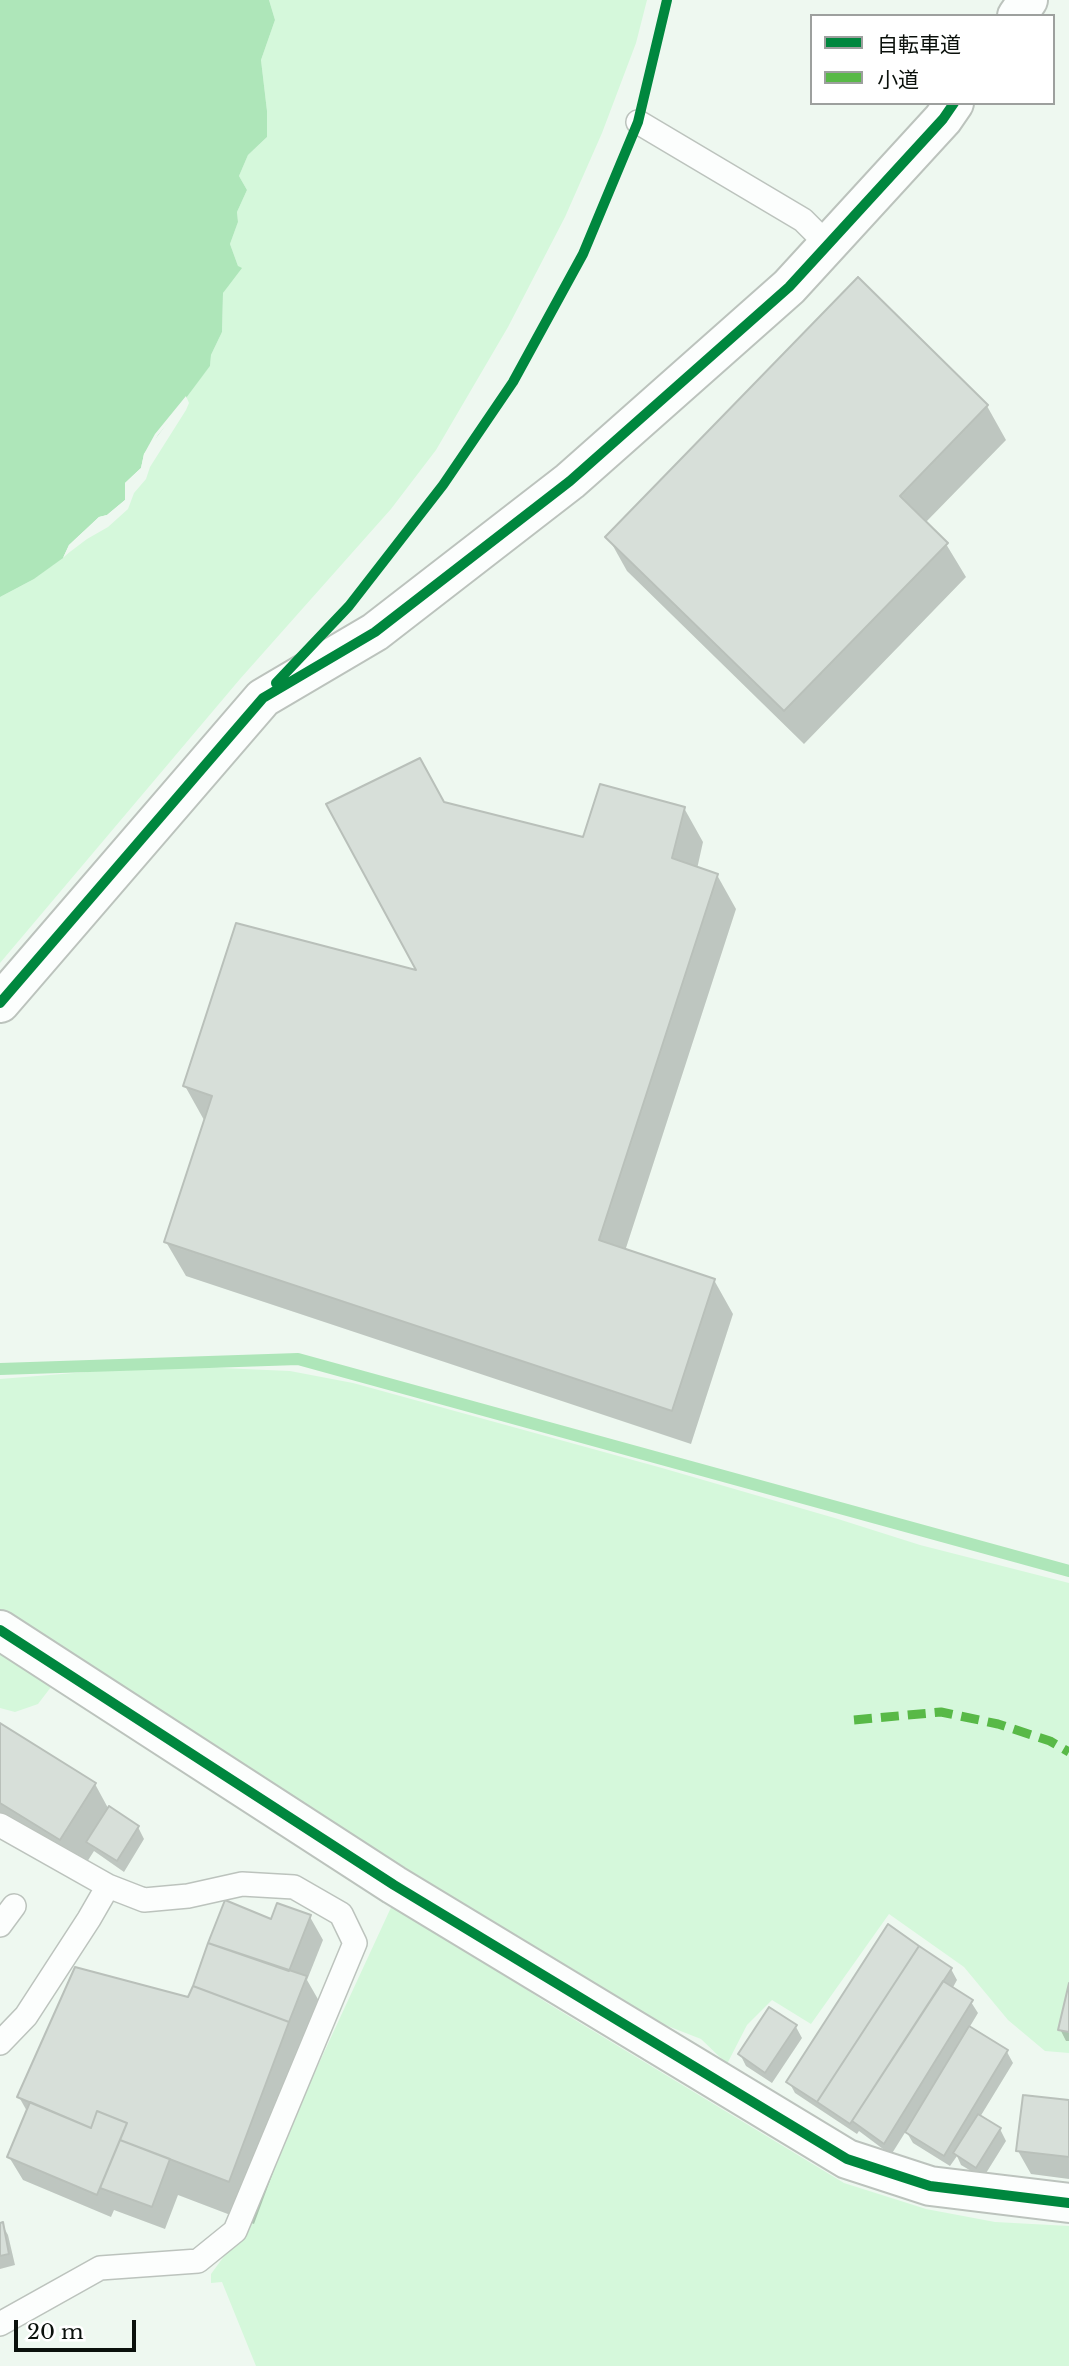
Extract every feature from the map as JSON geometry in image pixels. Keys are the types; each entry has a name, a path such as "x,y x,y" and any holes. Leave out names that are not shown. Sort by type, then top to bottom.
{"street":[{"path":"0,1003 263,698 375,632 570,481 789,287 943,119 953,105"},
{"path":"0,1630 394,1885 847,2159 930,2186 1069,2203"}],"lane":[{"path":"638,122 803,220 828,245"},
{"path":"0,1825 108,1886 144,1900 188,1896 242,1884 294,1888 341,1914 355,1943 235,2231 198,2261 100,2268 0,2324"},
{"path":"0,2043 26,2016 108,1886"},
{"path":"0,1925 14,1906"}],"shaded area":[{"path":"0,0 269,0 275,20 261,60 267,137 248,155 239,176 247,190 237,212 238,222 230,244 238,266 242,268 223,293 222,332 211,355 210,366 144,454 141,468 125,483 125,500 107,515 99,517 69,545 63,558 34,579 0,597"},
{"path":"269,0 647,0 636,43 602,133 565,217 508,327 436,450 391,509 240,679 0,963 0,597 34,579 87,539 108,527 128,509 134,493 146,479 150,467 186,410 189,403 186,396 210,366 211,355 222,332 223,293 238,266 230,244 238,222 237,212 247,190 239,176 248,155 267,137 261,60 275,20"},
{"path":"198,1367 290,1371 353,1383 662,1468 920,1545 1069,1583 1069,2053 1045,2051 1008,2020 964,1967 889,1914 811,2024 772,2000 747,2025 727,2064 701,2039 637,2014 0,1618 0,1379 112,1370"},
{"path":"0,1650 46,1673 51,1687 38,1704 15,1712 0,1708"},
{"path":"394,1901 547,2003 844,2183 926,2209 995,2222 1069,2226 1069,2366 256,2366 222,2282 211,2283 211,2274 236,2240 246,2221"}],"pier":[{"path":"186,396 187,400 158,435 147,455 144,469 128,484 128,502 108,518 101,520 63,558 69,545 99,517 107,515 125,500 125,483 141,468 144,454 155,434"}],"building":[{"path":"858,277 988,405 900,496 948,543 784,711 605,537"},
{"path":"420,758 444,802 583,837 600,784 685,807 672,858 718,874 599,1240 715,1279 672,1411 164,1242 212,1096 183,1086 236,923 416,970 326,804"},
{"path":"0,1723 96,1783 60,1840 0,1803"},
{"path":"109,1806 139,1826 117,1861 86,1842"},
{"path":"225,1900 271,1919 277,1903 311,1915 289,1971 208,1943"},
{"path":"888,1924 919,1946 817,2102 786,2082"},
{"path":"208,1943 307,1976 289,2022 193,1986"},
{"path":"919,1946 952,1968 850,2124 817,2102"},
{"path":"75,1967 188,1997 193,1986 289,2022 229,2182 120,2140 127,2123 97,2111 91,2128 17,2097"},
{"path":"943,1981 973,2000 884,2144 852,2121"},
{"path":"1069,1983 1069,2032 1058,2030"},
{"path":"769,2007 797,2025 765,2073 738,2054"},
{"path":"969,2026 1008,2050 944,2156 905,2132"},
{"path":"1023,2095 1069,2100 1069,2157 1016,2151"},
{"path":"30,2102 91,2128 97,2111 127,2123 97,2195 7,2157"},
{"path":"978,2114 1001,2128 976,2168 953,2153"},
{"path":"120,2140 170,2159 152,2207 100,2188"},
{"path":"3,2222 9,2254 0,2256 0,2223"}],"waterway":[{"path":"0,1369 298,1359 1069,1571"}],"marked path":[{"path":"854,1720 941,1712 998,1724 1050,1741 1069,1752"}],"cycle path":[{"path":"276,683 349,606 443,485 513,382 583,254 638,122 667,0"},
{"path":"0,1003 263,698 375,632 570,481 789,287 943,119 953,105"},
{"path":"0,1630 394,1885 847,2159 930,2186 1069,2203"}]}
